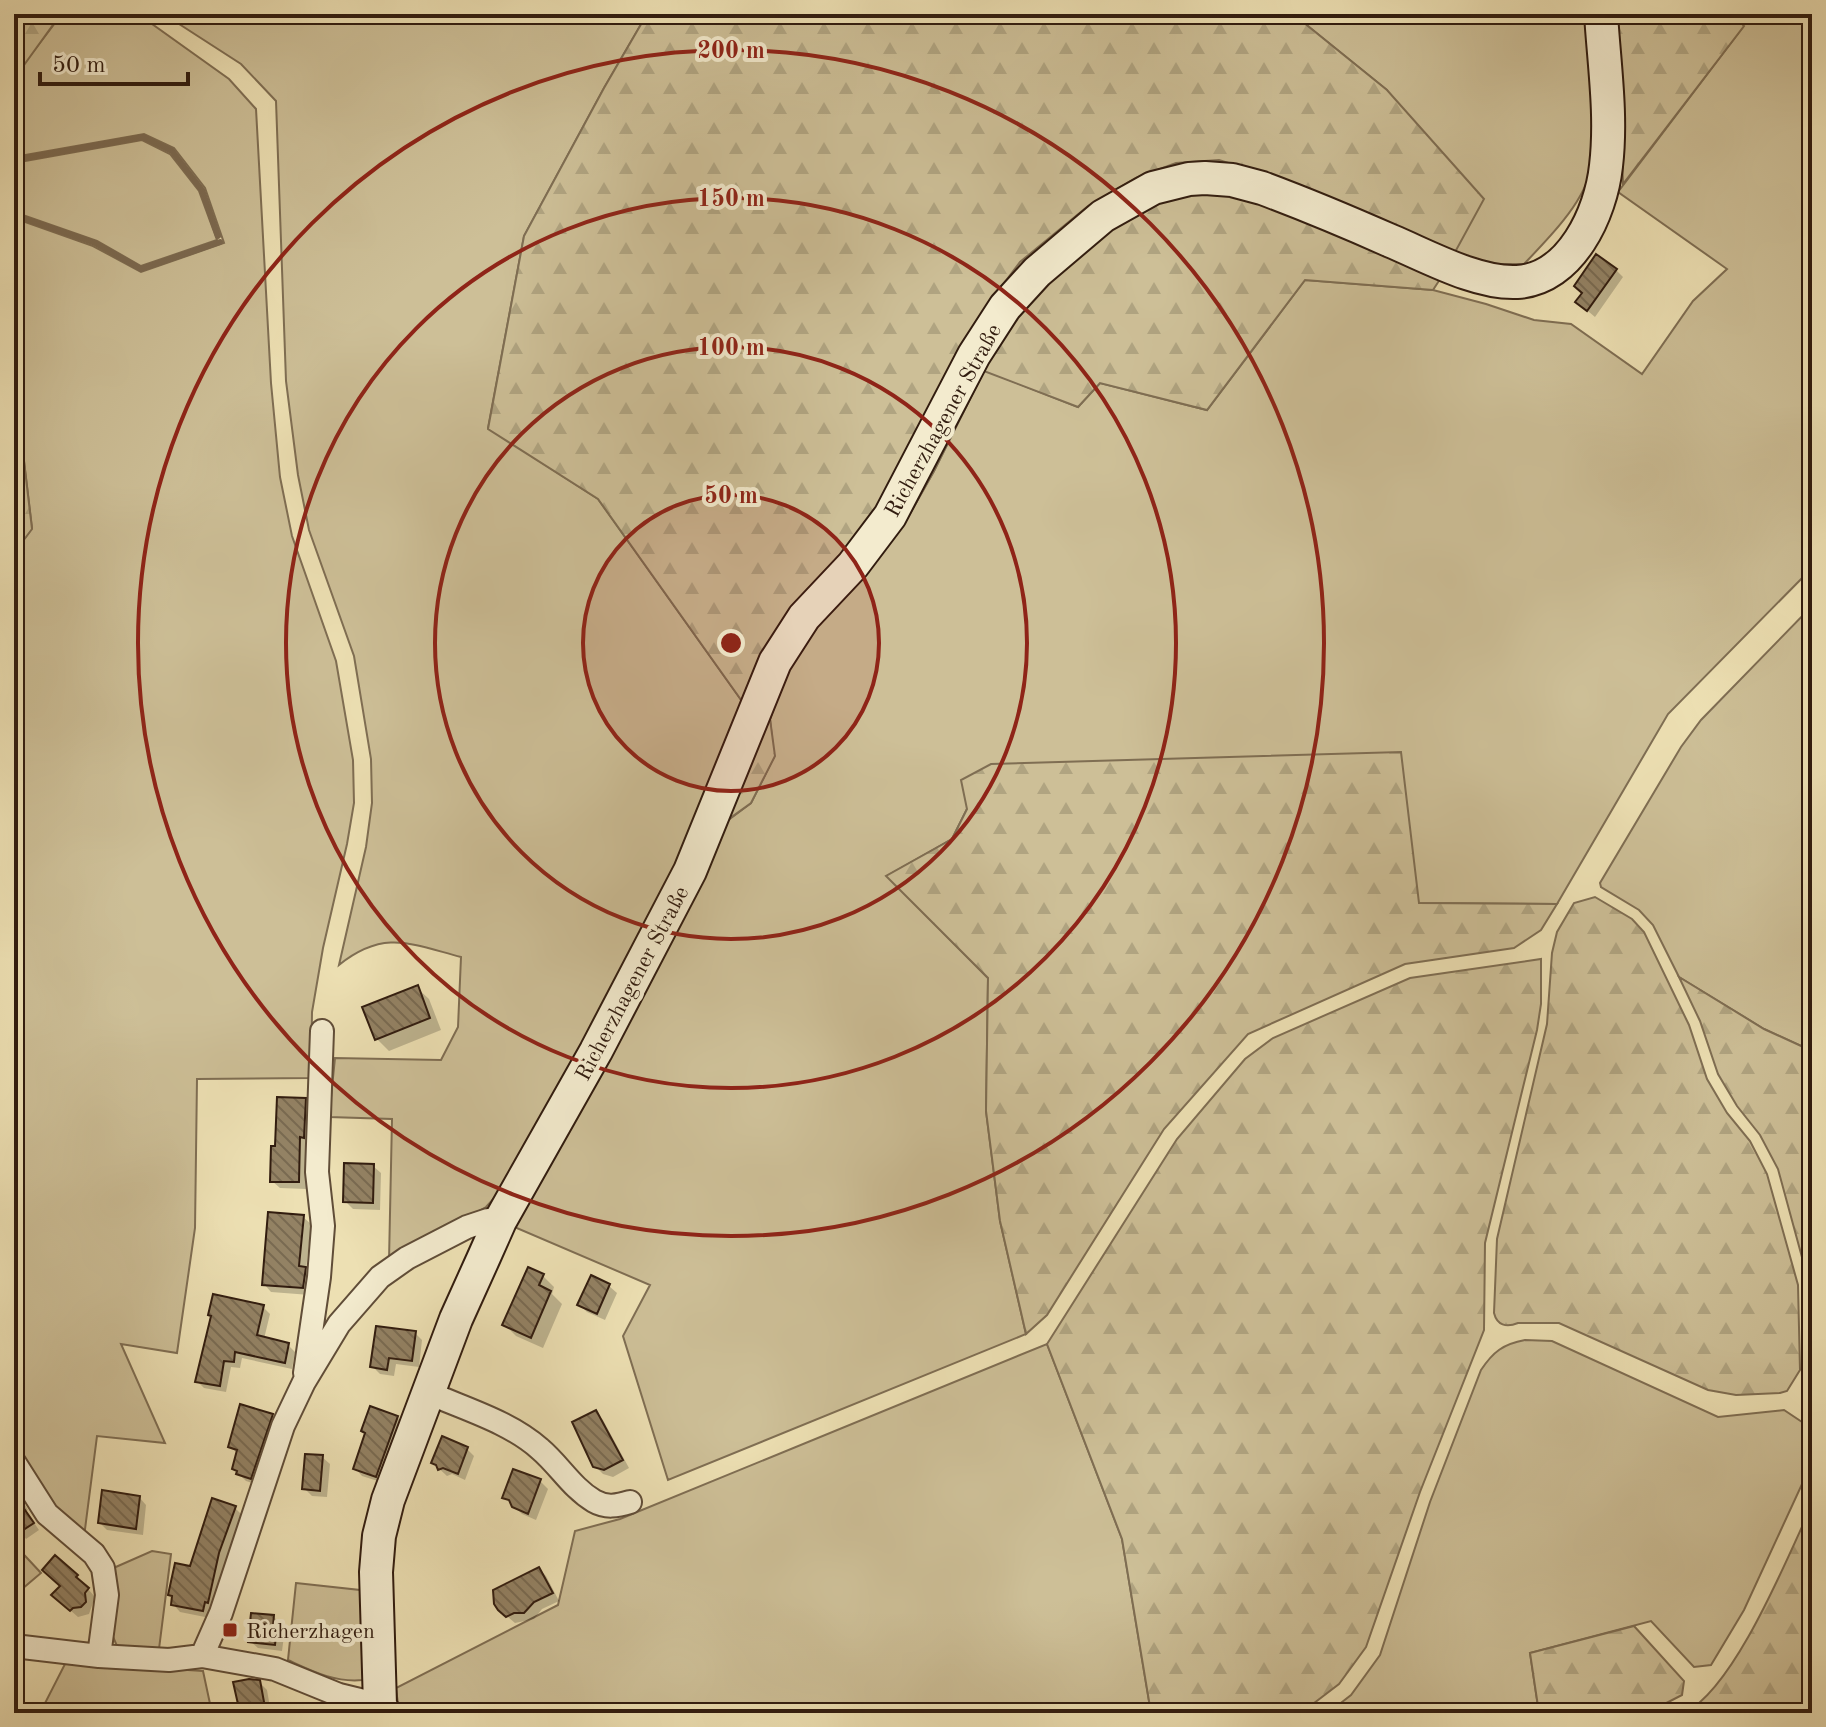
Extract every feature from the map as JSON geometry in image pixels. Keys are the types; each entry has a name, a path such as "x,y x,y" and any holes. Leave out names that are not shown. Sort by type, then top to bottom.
{"street":[{"name":"Richerzhagener Straße","path":"500,1221 596,1051 690,871 775,662 804,617 860,557 890,516 974,355 1023,285 1068,243 1122,204 1165,184 1205,178 1232,180 1262,188 1469,273 1505,282 1538,278 1562,261 1581,238 1595,209 1604,179 1608,146 1601,14"},
{"path":"304,1382 323,1226 317,1172 322,1031"},
{"path":"14,1646 169,1660 202,1656 275,1669 382,1709 376,1572 379,1536 388,1500 456,1319 500,1221 488,1220 467,1227 407,1258 380,1277 339,1324 304,1382 276,1444 221,1613 202,1656"},
{"path":"429,1393 516,1432 540,1448 593,1500 605,1506 630,1502"},
{"path":"14,1462 47,1514 94,1554 103,1568 107,1595 99,1656"}],"green space":[{"path":"14,14 49,14 55,22 24,65 14,61"},
{"path":"49,14 138,14 229,79 256,109 271,383 280,477 292,536 336,661 353,760 354,803 312,1012 311,1078 197,1079 195,1228 177,1353 121,1344 165,1443 97,1436 84,1537 39,1494 14,1448 14,553 32,528 14,377 14,218 93,246 141,272 224,243 205,188 174,148 144,134 14,157 14,61 23,65 55,23"},
{"path":"167,14 647,14 524,236 488,428 598,499 744,704 695,831 509,1182 486,1207 389,1261 392,1119 329,1117 335,1058 441,1060 458,1027 461,957 412,944 384,943 355,954 339,965 366,847 372,803 371,759 354,656 309,530 298,475 286,381 276,101 241,64"},
{"path":"647,14 1293,14 1387,90 1484,199 1454,254 1285,181 1219,160 1176,163 1136,178 1088,206 1020,262 989,303 901,471 744,704 598,499 488,429 524,236"},
{"path":"1293,14 1587,14 1594,135 1589,175 1571,211 1524,264 1495,264 1454,254 1387,90"},
{"path":"1617,14 1734,14 1744,26 1623,184"},
{"path":"1734,14 1812,14 1812,568 1668,714 1557,904 1419,903 967,809 952,839 887,876 988,978 986,1111 1000,1221 1026,1334 668,1480 623,1336 650,1285 512,1226 719,827 751,803 774,757 770,719 789,666 894,522 903,526 984,370 1078,407 1100,383 1207,410 1305,280 1433,290 1534,320 1571,324 1642,374 1693,301 1727,269 1618,192 1743,27"},
{"path":"142,140 170,154 199,191 217,240 141,266 97,241 14,212 14,163"},
{"path":"1230,189 1444,273 1433,290 1305,280 1207,410 1100,383 1078,407 984,371 903,526 894,522 1014,306 1143,200"},
{"path":"14,377 32,529 14,553"},
{"path":"1812,606 1812,1051 1764,1029 1679,977 1653,925 1639,910 1601,887 1600,883 1681,747 1701,720"},
{"path":"789,666 770,719 775,756 751,803 719,826"},
{"path":"1401,752 1419,903 1557,904 1541,930 1514,948 1405,964 1248,1034 1164,1129 1047,1315 1026,1334 1000,1221 986,1111 988,978 886,876 952,839 967,809 961,780 991,764"},
{"path":"1595,897 1632,919 1644,932 1689,1025 1707,1079 1727,1113 1750,1141 1767,1174 1798,1285 1800,1370 1787,1391 1736,1395 1708,1390 1559,1323 1506,1325 1495,1317 1497,1239 1547,1024 1552,953 1557,932 1574,903"},
{"path":"1541,959 1541,1004 1537,1030 1485,1243 1484,1330 1420,1492 1366,1647 1339,1684 1301,1713 1151,1713 1122,1539 1047,1344 1177,1139 1245,1059 1273,1038 1410,978"},
{"path":"1679,977 1764,1029 1812,1051 1812,1366 1809,1283 1778,1169 1760,1135 1737,1106 1718,1074 1700,1021"},
{"path":"1525,1340 1552,1341 1718,1417 1784,1410 1802,1422 1803,1482 1744,1610 1711,1665 1694,1667 1651,1621 1530,1653 1539,1713 1328,1713 1351,1695 1380,1655 1430,1502 1481,1370 1499,1350"},
{"path":"1047,1344 1122,1539 1151,1713 405,1713 398,1704 396,1688 558,1605 575,1531 620,1519"},
{"path":"1812,1505 1812,1713 1685,1713 1723,1677 1741,1649"},
{"path":"14,1544 41,1573 22,1589 16,1590"},
{"path":"152,1551 171,1554 159,1649 117,1646 110,1630 109,1570"},
{"path":"296,1583 369,1591 369,1669 363,1680 333,1678 288,1660"},
{"path":"1634,1626 1684,1681 1682,1695 1647,1713 1539,1713 1530,1653"},
{"path":"66,1662 203,1671 212,1713 40,1713"}],"building":[{"path":"1596,254 1617,269 1587,311 1575,302 1582,293 1574,286"},
{"path":"418,985 430,1018 375,1040 362,1007"},
{"path":"277,1097 306,1098 304,1138 300,1137 299,1182 270,1182"},
{"path":"344,1163 374,1164 373,1203 343,1202"},
{"path":"268,1212 304,1215 299,1266 306,1267 303,1288 262,1285"},
{"path":"528,1267 544,1274 539,1285 551,1291 531,1338 502,1325"},
{"path":"591,1275 610,1284 597,1314 577,1305"},
{"path":"213,1294 264,1305 257,1335 289,1343 285,1363 235,1352 234,1362 224,1361 220,1386 195,1382 211,1316 208,1315"},
{"path":"376,1326 416,1331 412,1361 389,1358 387,1370 370,1367"},
{"path":"240,1404 273,1414 251,1479 236,1474 237,1471 232,1469 237,1450 228,1447"},
{"path":"370,1406 398,1416 376,1477 353,1469"},
{"path":"596,1410 623,1460 604,1470 593,1467 572,1422"},
{"path":"442,1436 468,1447 458,1474 443,1468 438,1470 431,1463"},
{"path":"305,1454 323,1455 320,1491 302,1489"},
{"path":"513,1469 541,1479 528,1514 512,1507 509,1500 502,1498"},
{"path":"102,1490 140,1496 136,1529 98,1523"},
{"path":"14,1494 34,1523 14,1536"},
{"path":"212,1498 236,1506 219,1553 208,1603 205,1602 203,1611 171,1605 172,1596 168,1595 175,1563 190,1566"},
{"path":"55,1555 89,1588 85,1593 86,1602 81,1607 70,1611 51,1595 60,1586 42,1570"},
{"path":"539,1567 553,1593 534,1602 524,1613 506,1617 494,1604 493,1590"},
{"path":"251,1613 274,1615 273,1626 277,1627 275,1645 248,1642"},
{"path":"260,1680 266,1713 240,1713 233,1682"}],"waterway":[{"path":"14,160 143,137 172,151 202,190 218,236"},
{"path":"14,215 95,243 141,269 220,242"}],"place":[{"name":"Richerzhagen","path":"230,1630"}]}
